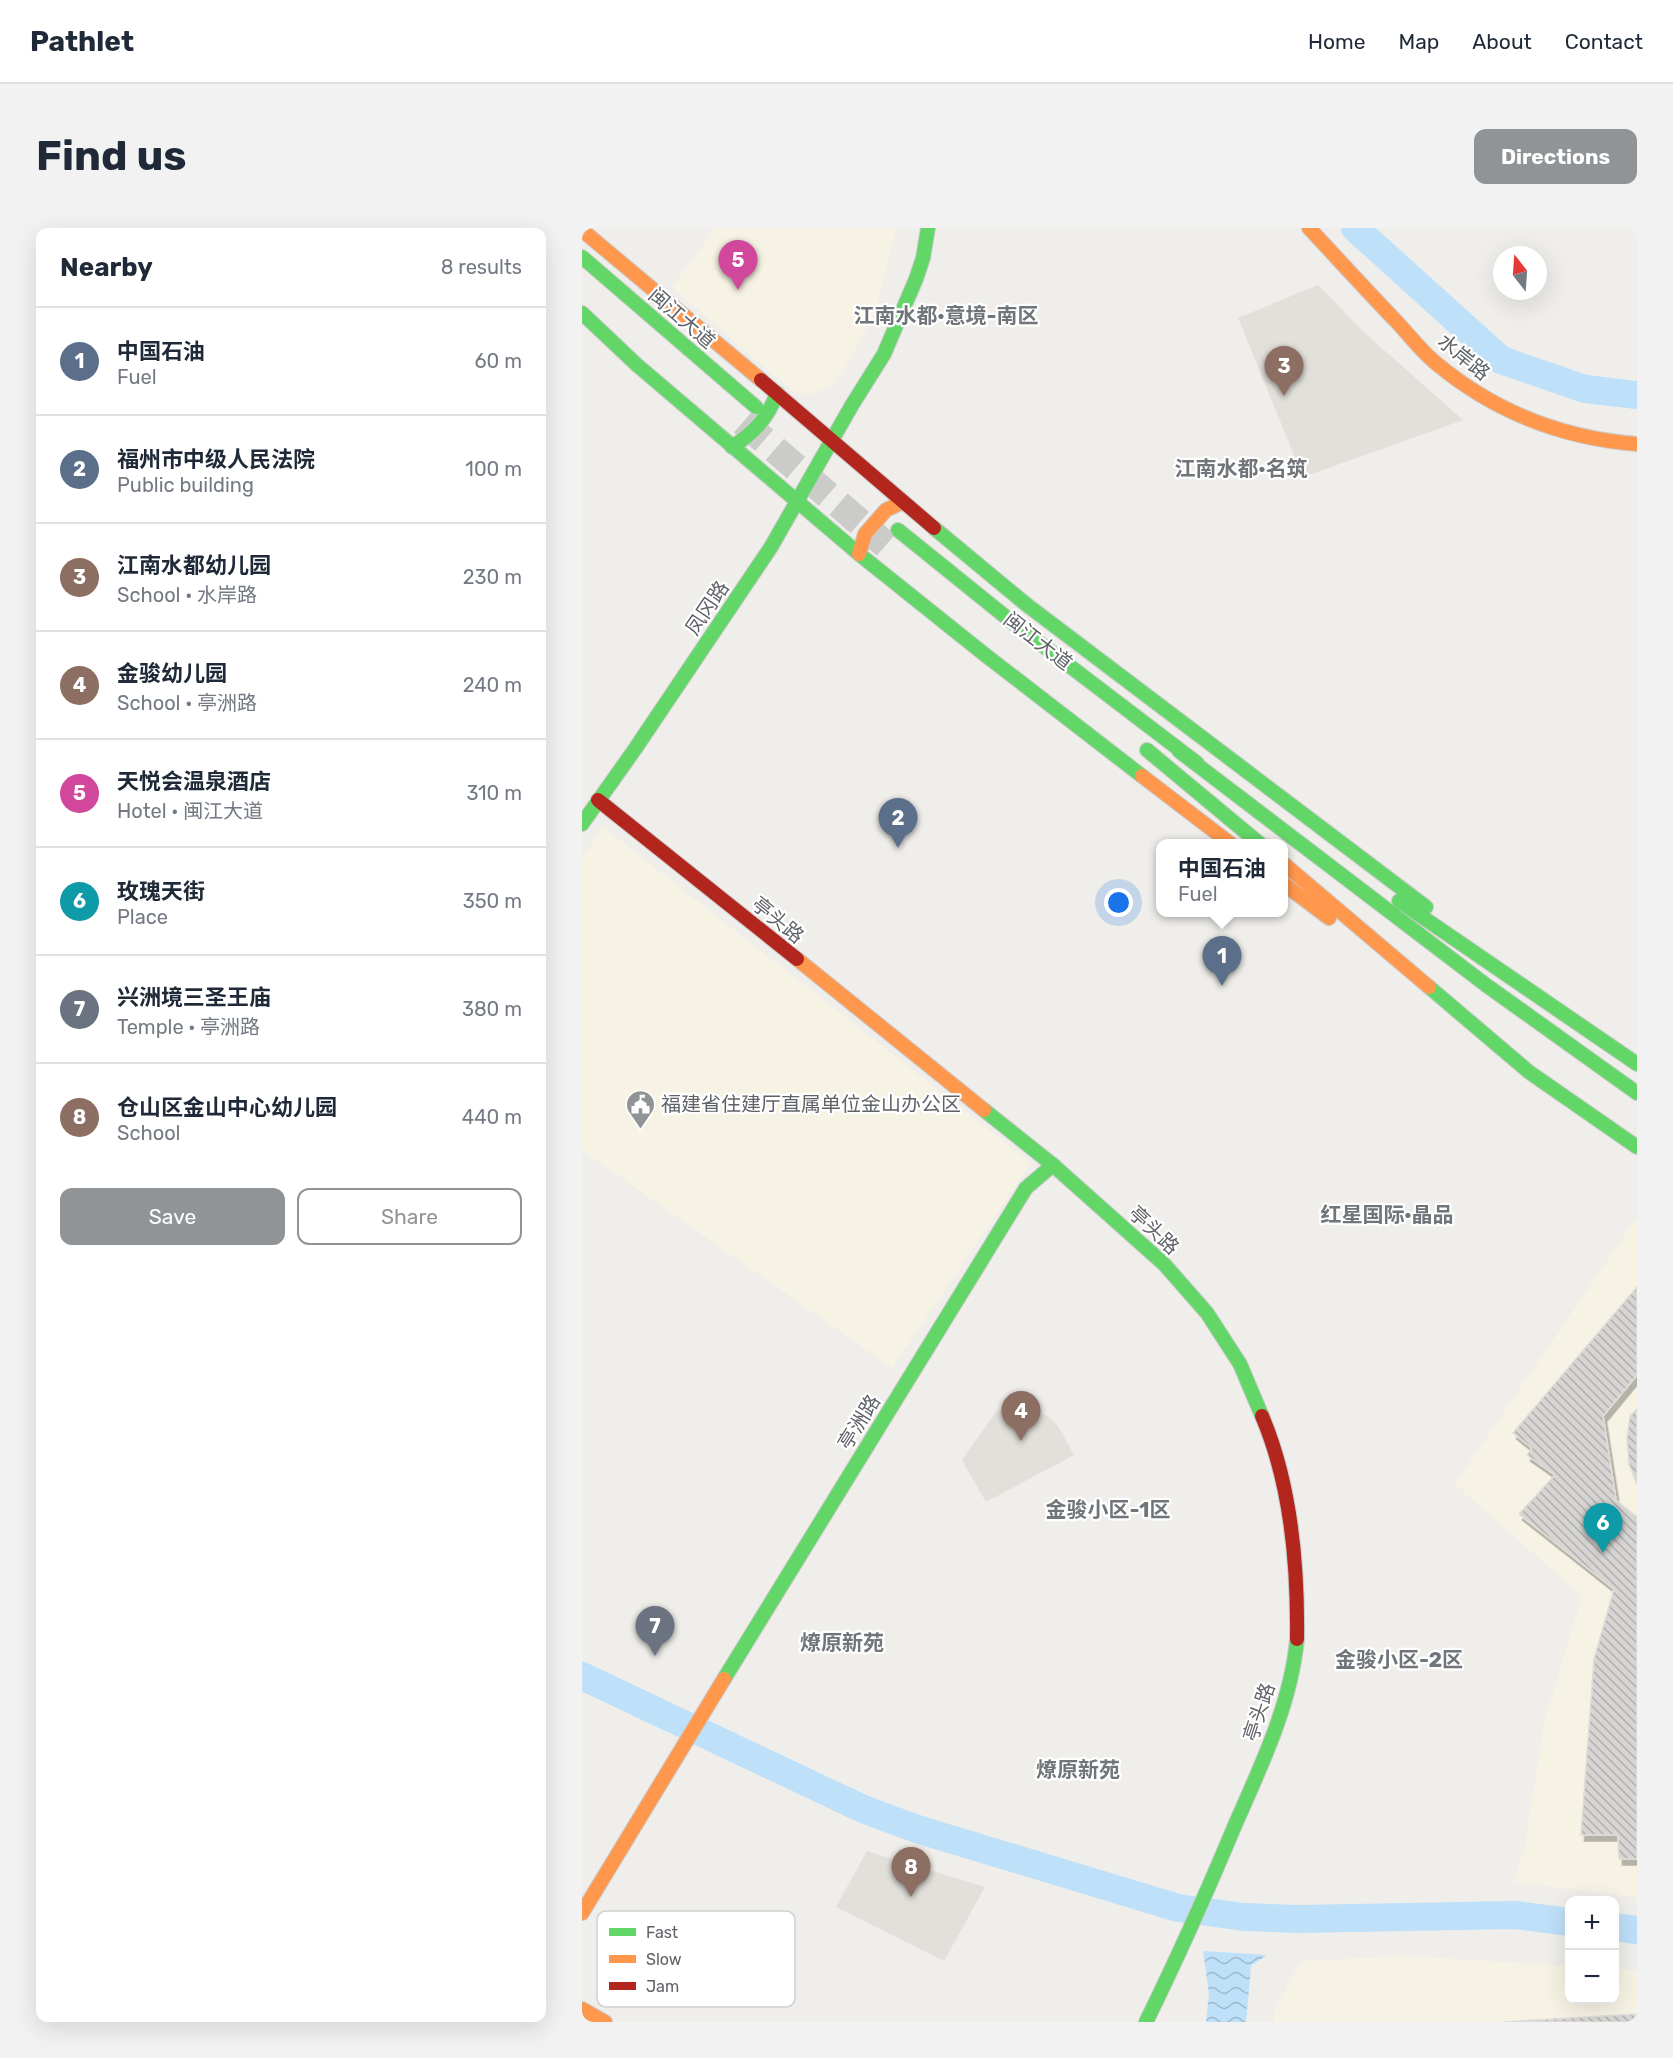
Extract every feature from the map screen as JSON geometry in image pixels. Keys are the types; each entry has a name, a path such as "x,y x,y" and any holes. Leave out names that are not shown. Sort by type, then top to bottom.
{"main road":[{"name":"凤冈路","path":"582,824 767,553 797,502 894,333 919,268 928,228"},
{"name":"水岸路","path":"1309,228 1436,363 1473,392 1517,415 1561,430 1597,439 1637,444"},
{"path":"582,230 1027,605 1575,1021"},
{"name":"闽江大道","path":"582,257 756,407"},
{"path":"582,313 637,365 859,554 984,654 1226,839"},
{"path":"732,447 749,437 770,413 777,393"},
{"path":"859,554 865,534 886,510 903,502"},
{"name":"闽江大道","path":"898,530 1012,622 1179,751"},
{"path":"1140,744 1265,839"},
{"path":"1179,751 1637,1064"},
{"path":"1179,751 1486,985 1637,1093"},
{"path":"1168,766 1255,839"},
{"name":"亭头路","path":"598,800 1053,1165 1164,1264 1207,1312 1240,1364 1279,1460 1289,1512 1295,1576 1297,1637 1293,1665 1272,1739 1182,1948 1146,2022"},
{"path":"1288,857 1374,923"},
{"path":"1288,867 1529,1072"},
{"path":"1288,887 1529,1072 1637,1147"},
{"name":"亭洲路","path":"582,1913 1026,1188 1053,1165"},
{"path":"582,2009 605,2022"}],"shaded area":[{"path":"712,228 897,228 875,314 835,384 811,394 793,392 672,287 707,240"},
{"path":"1318,285 1367,335 1463,420 1303,477 1238,318"},
{"path":"603,827 1031,1163 892,1368 582,1150 582,859"},
{"path":"1637,1217 1637,1897 1513,1882 1524,1850 1545,1720 1582,1596 1455,1484"},
{"path":"1009,1409 1036,1412 1048,1416 1058,1426 1074,1455 986,1502 962,1460 996,1412"},
{"path":"867,1851 985,1887 944,1961 836,1907"},
{"path":"1407,1956 1565,1966 1565,2004 1619,2004 1619,1969 1637,1970 1637,2022 1274,2022 1275,2010 1300,1961"}],"water":[{"path":"1203,1951 1267,1955 1251,1966 1246,2022 1206,2022 1209,1994"}],"building":[{"path":"1637,1287 1637,1375 1603,1416 1616,1500 1637,1517 1637,1859 1619,1859 1618,1835 1581,1835 1594,1659 1614,1589 1519,1514 1555,1475 1527,1455 1532,1448 1513,1433"},
{"path":"1637,1409 1637,1484 1629,1464 1627,1439 1630,1416"},
{"path":"1637,2014 1637,2022 1504,2022"}],"waterway":[{"path":"1355,228 1501,360 1585,389 1637,395"},
{"path":"582,1676 863,1809 917,1829 1178,1908 1244,1917 1298,1919 1515,1915 1565,1921"},
{"path":"1619,1928 1637,1930"}],"tunnel":[{"path":"743,422 886,545"}],"traffic: fast":[{"path":"582,824 771,547 852,405 884,354 916,279 923,258 928,228"},
{"path":"582,257 756,407"},
{"path":"582,313 637,365 859,554 1142,776"},
{"path":"732,447 759,424 777,393"},
{"path":"934,528 1027,605 1426,907"},
{"path":"898,530 1012,622 1197,763"},
{"path":"1147,750 1254,839"},
{"path":"1179,751 1486,985 1637,1093"},
{"path":"1399,901 1637,1064"},
{"path":"1429,987 1529,1072 1637,1147"},
{"path":"984,1110 1053,1165 1164,1264 1207,1313 1240,1364 1262,1416"},
{"path":"724,1679 1026,1188 1053,1165"},
{"path":"1146,2022 1192,1924 1264,1757 1282,1711 1294,1663 1297,1639"}],"traffic: slow":[{"path":"1309,228 1426,354 1459,381 1506,409 1556,429 1582,436 1637,444"},
{"path":"582,230 761,380"},
{"path":"859,554 865,534 886,510 903,502"},
{"path":"1142,776 1224,839"},
{"path":"1288,867 1429,987"},
{"path":"1288,887 1329,918"},
{"path":"797,959 984,1110"},
{"path":"582,1913 724,1679"},
{"path":"582,2009 605,2022"}],"traffic: jam":[{"path":"761,380 934,528"},
{"path":"598,800 797,959"},
{"path":"1262,1416 1280,1469 1291,1525 1296,1582 1297,1639"}],"place":[{"name":"天悦会温泉酒店","path":"738,290"},
{"name":"江南水都幼儿园","path":"1284,396"},
{"name":"福州市中级人民法院","path":"898,848"},
{"name":"中国石油","path":"1222,986"},
{"name":"福建省住建厅直属单位金山办公区","path":"640,1130"},
{"name":"金骏幼儿园","path":"1021,1441"},
{"name":"玫瑰天街","path":"1603,1553"},
{"name":"兴洲境三圣王庙","path":"655,1656"},
{"name":"仓山区金山中心幼儿园","path":"911,1897"}],"district":[{"name":"江南水都·意境-南区","path":"946,316"},
{"name":"江南水都·名筑","path":"1241,469"},
{"name":"红星国际·晶品","path":"1387,1215"},
{"name":"金骏小区-1区","path":"1108,1510"},
{"name":"燎原新苑","path":"842,1643"},
{"name":"金骏小区-2区","path":"1399,1660"},
{"name":"燎原新苑","path":"1078,1770"}]}
